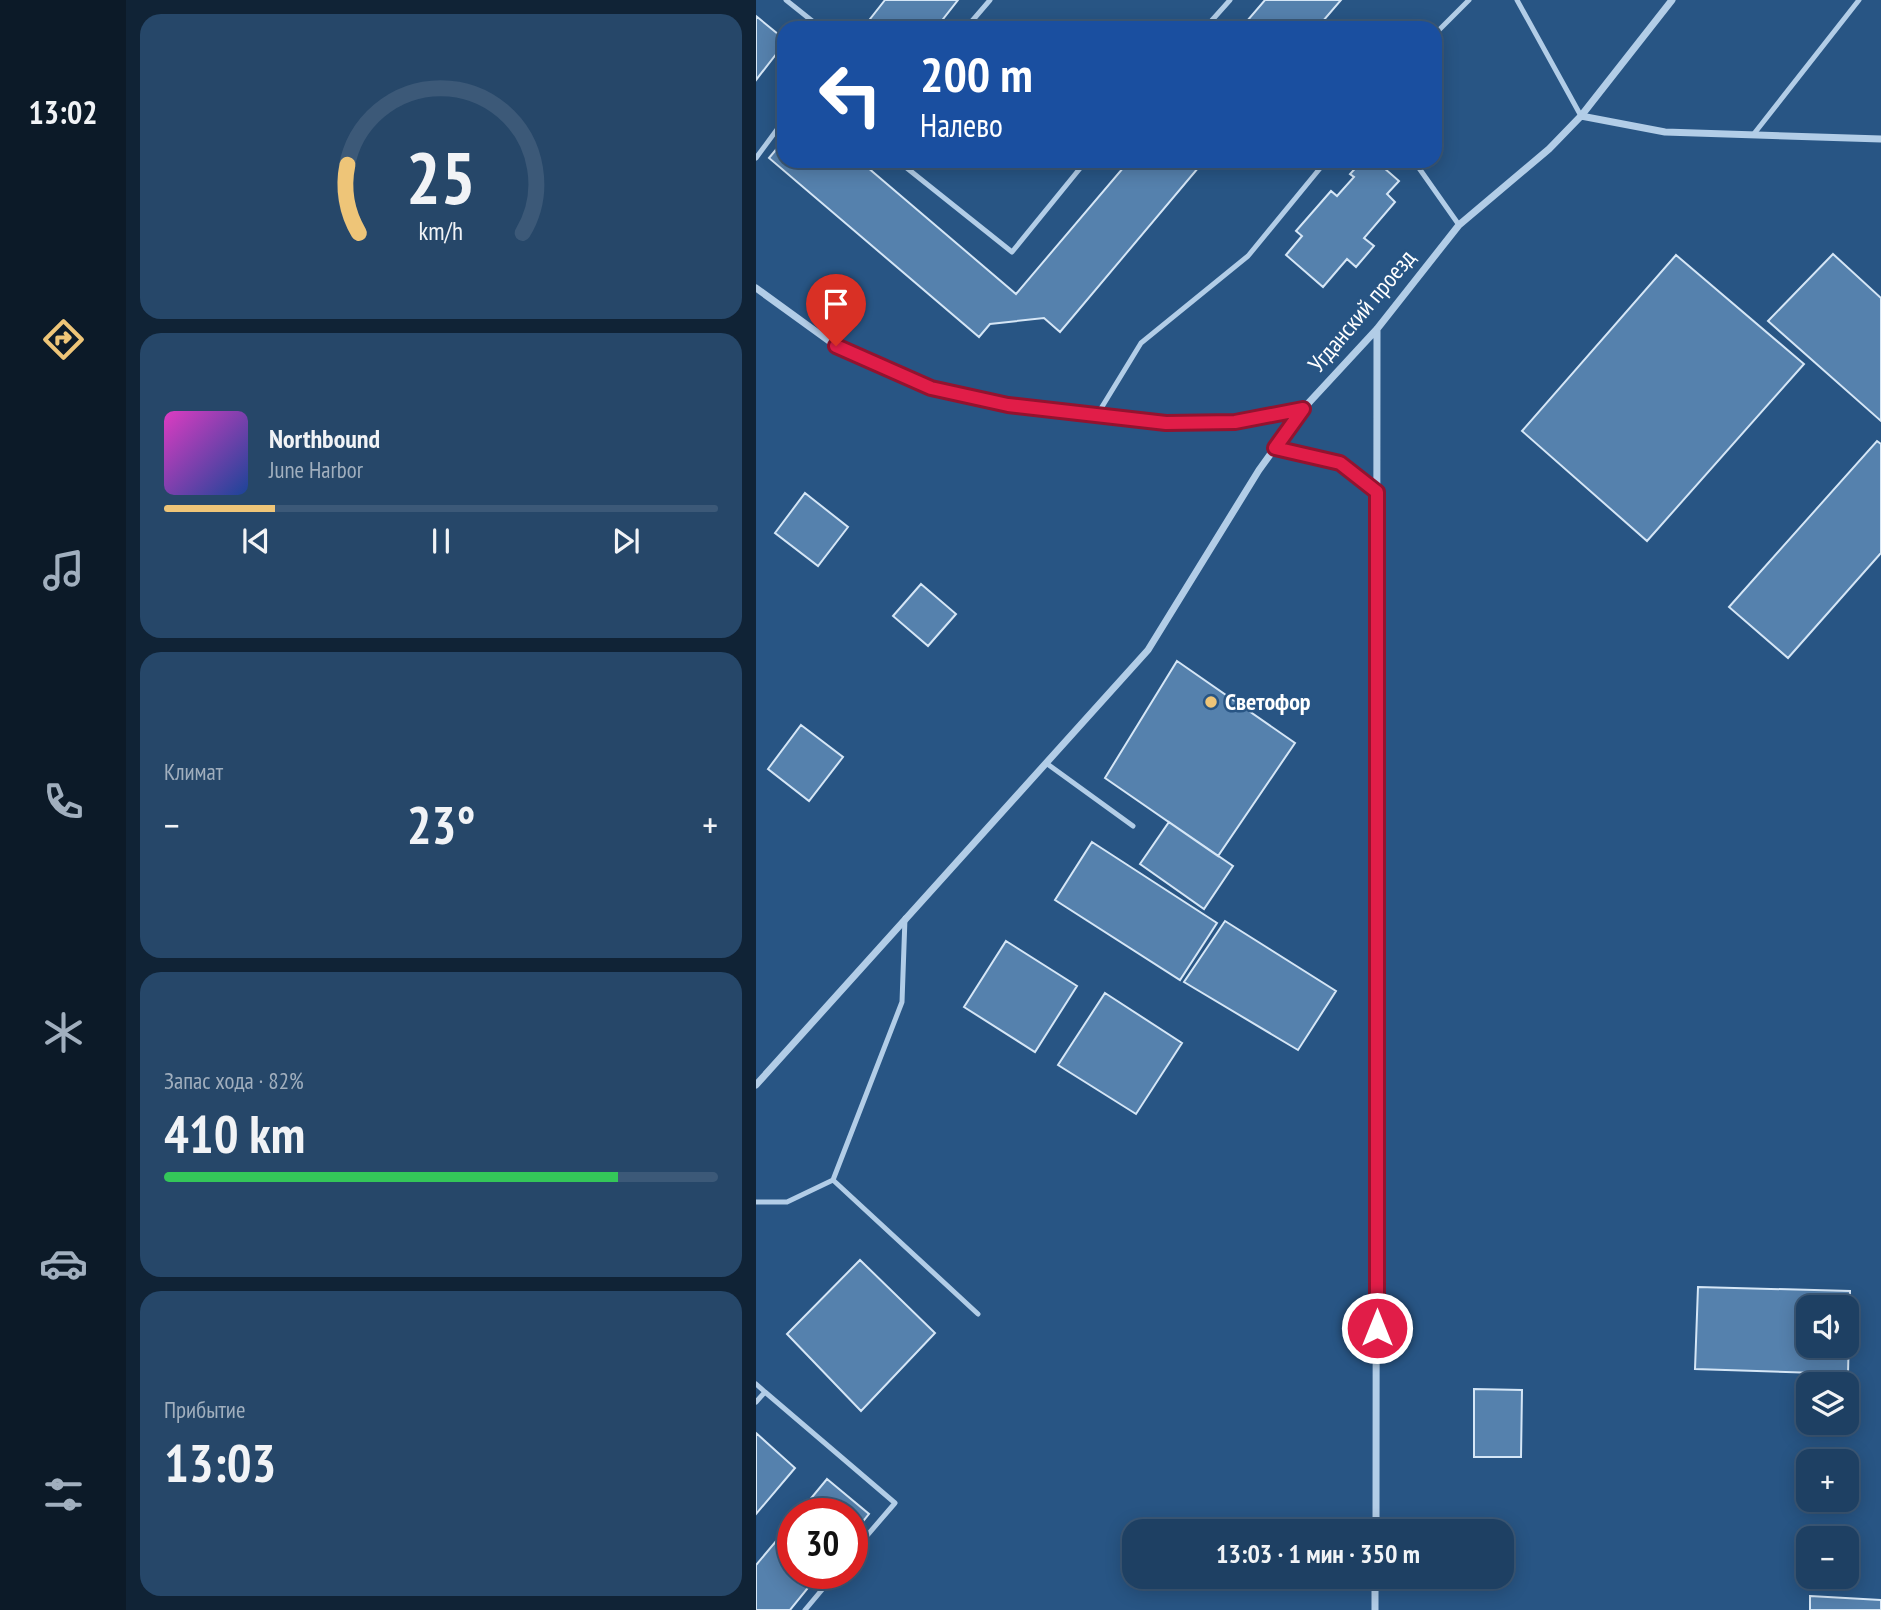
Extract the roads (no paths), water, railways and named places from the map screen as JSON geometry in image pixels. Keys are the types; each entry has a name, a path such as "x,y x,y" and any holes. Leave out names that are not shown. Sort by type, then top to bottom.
{"street":[{"name":"Угданский проезд","path":"756,1085 1148,650 1259,470 1303,409 1377,329 1459,225 1540,157 1581,116 1672,0"},
{"path":"1581,116 1665,132 1881,139"},
{"path":"756,288 836,346 931,388 1008,405 1166,423 1235,422 1303,409"},
{"path":"1376,1519 1377,329"},
{"path":"1275,448 1340,463 1377,492"},
{"path":"1375,1589 1375,1610"}],"lane":[{"path":"786,0 812,21"},
{"path":"972,21 990,0"},
{"path":"1211,21 1230,0"},
{"path":"1442,27 1469,0"},
{"path":"1517,0 1581,116"},
{"path":"1752,135 1859,0"},
{"path":"756,158 777,130"},
{"path":"907,168 1012,253 1080,168"},
{"path":"1097,415 1141,343 1248,256 1320,168"},
{"path":"1419,168 1459,225"},
{"path":"1046,763 1133,826"},
{"path":"756,1202 787,1202 833,1180 902,1002 905,918"},
{"path":"833,1180 978,1314"},
{"path":"756,1384 895,1503 868,1534"},
{"path":"756,1402 765,1392"},
{"path":"805,1610 823,1589"}],"place":[{"name":"Светофор","path":"1211,702"}]}
